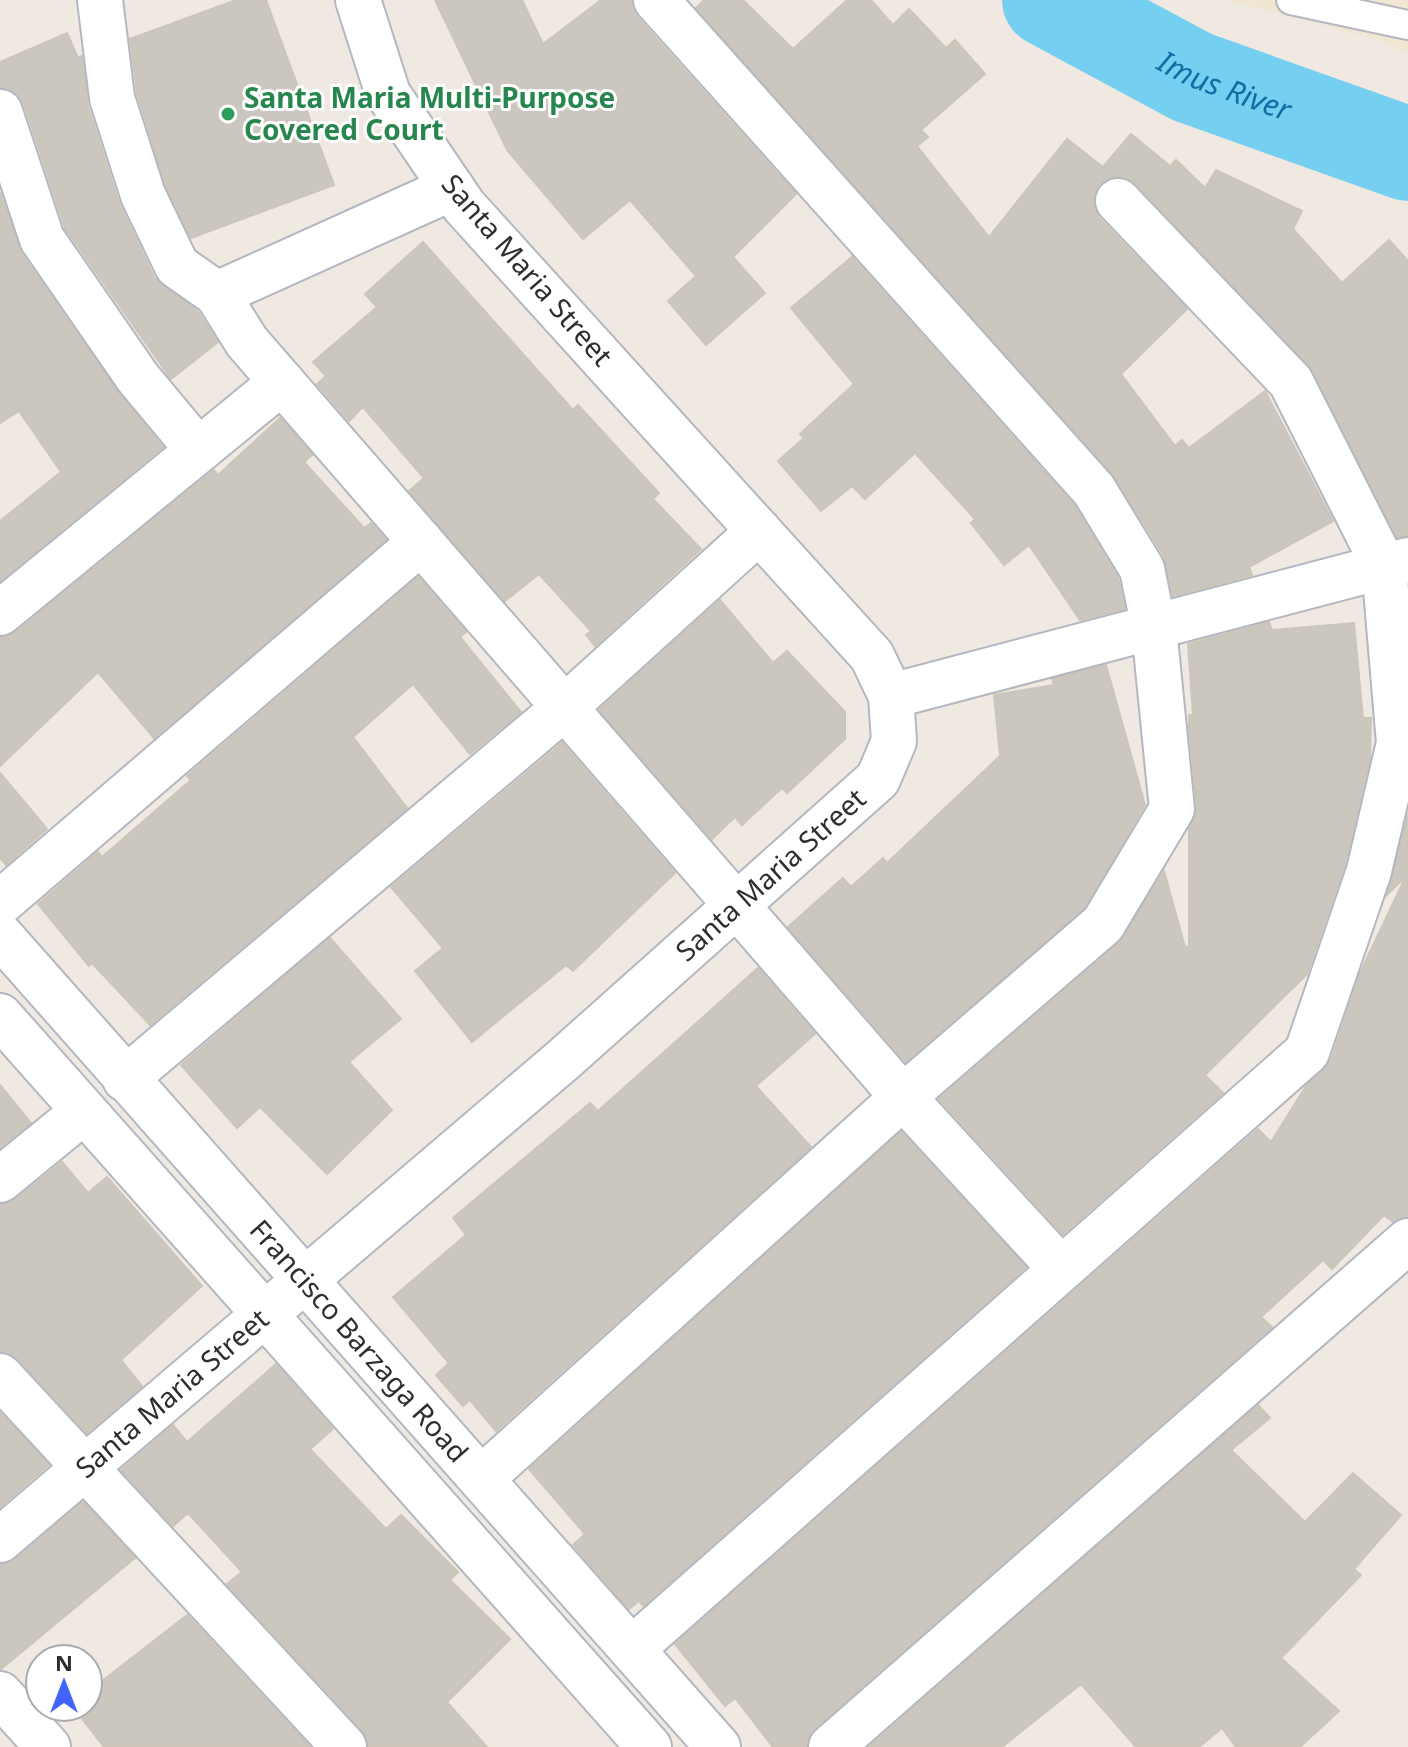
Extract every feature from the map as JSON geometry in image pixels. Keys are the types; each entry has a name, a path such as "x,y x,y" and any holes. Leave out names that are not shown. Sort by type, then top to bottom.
{"street":[{"path":"100,0 112,98 143,195 177,266 217,294 247,342 903,1097 1061,1269"},
{"name":"Santa Maria Street","path":"0,1540 267,1316 738,907 878,779 894,741 891,696 872,656 452,188 388,94 358,0"},
{"path":"482,1478 903,1097 1103,924 1172,809 1154,628 1142,569 1094,490 656,0"},
{"path":"0,112 42,239 138,378 198,450"},
{"path":"217,294 452,188"},
{"path":"632,1649 1307,1052 1369,871 1399,743 1396,563 1291,382 1118,201"},
{"path":"8,590 198,450 282,382"},
{"path":"125,1079 564,708 759,531"},
{"path":"0,903 421,542"},
{"path":"891,696 1396,563"},
{"name":"Francisco Barzaga Road","path":"0,935 718,1747"},
{"name":"Francisco Barzaga Road","path":"0,1016 649,1747"},
{"path":"0,1180 83,1112"},
{"path":"831,1747 1408,1241"},
{"path":"0,1376 83,1470 344,1747"},
{"path":"0,1694 48,1747"}],"lane":[{"path":"1300,1 1408,25"}],"shaded area":[{"path":"1225,0 1408,0 1408,52 1373,38"}],"building":[{"name":"Santa Maria Multi-Purpose Covered Court","path":"236,0 266,0 334,185 191,238 166,186 137,93 130,39"},
{"path":"435,0 522,0 543,44 601,0 632,0 637,17 796,194 733,257 765,293 706,345 668,301 696,276 630,200 583,239 507,150"},
{"path":"704,0 743,0 793,49 847,0 871,0 893,25 909,9 946,48 955,40 985,74 921,130 928,137 917,146 989,237 1067,139 1103,167 1131,134 1170,166 1176,160 1205,188 1216,170 1302,211 1293,229 1342,283 1389,240 1408,261 1408,536 1397,537 1309,365 1136,184 1124,177 1111,177 1100,184 1094,195 1099,218 1187,309 1121,374 1175,446 1182,440 1189,448 1265,391 1333,521 1249,567 1252,575 1173,596 1164,556 1113,474 696,8"},
{"path":"67,33 78,58 82,56 88,106 119,203 154,277 198,312 218,342 171,379 65,228 24,104 16,93 0,88 0,62"},
{"path":"0,192 21,253 118,392 163,447 0,581 0,521 61,472 19,411 0,423"},
{"path":"423,242 573,410 578,405 659,493 653,499 701,549 595,646 586,635 591,631 539,574 505,601 409,491 424,478 363,407 349,421 317,384 326,376 313,362 377,307 365,294"},
{"path":"852,257 1074,505 1118,578 1125,609 1080,620 1029,545 1004,565 971,523 975,519 915,453 865,499 852,486 821,511 778,461 804,438 800,434 854,384 791,308"},
{"path":"280,418 312,455 304,462 364,528 371,523 386,540 154,738 98,672 0,766 0,637 16,632 214,470 218,475"},
{"path":"418,577 466,632 460,637 521,712 470,754 413,684 353,737 407,808 150,1025 92,963 89,966 38,904 98,852 102,857 191,780 187,776"},
{"path":"720,600 773,663 787,651 845,712 845,739 787,793 782,788 742,825 735,817 712,839 599,710"},
{"path":"1269,622 1272,630 1354,623 1363,718 1371,718 1370,758 1345,864 1307,974 1205,1075 1223,1093 1063,1234 939,1099 1119,943 1164,871 1185,947 1189,947 1189,829 1197,807 1189,727 1189,715 1193,715 1188,644"},
{"path":"1106,665 1145,805 1084,908 906,1062 788,927 843,878 851,887 883,858 887,863 1000,756 994,695 1054,685 1052,679"},
{"path":"562,743 675,873 573,971 566,965 472,1042 415,971 443,948 391,887"},
{"path":"0,773 47,829 6,865 0,858"},
{"path":"1408,814 1408,1217 1393,1222 1384,1215 1332,1269 1323,1260 1261,1317 1272,1327 815,1728 807,1747 773,1747 735,1698 725,1706 675,1644 1258,1129 1271,1142 1306,1086 1331,1060 1361,971 1406,876 1387,895"},
{"path":"330,938 401,1019 349,1062 392,1110 327,1174 260,1107 237,1128 181,1065"},
{"path":"758,968 815,1034 756,1086 811,1147 496,1431 470,1400 463,1406 436,1375 449,1363 393,1297 466,1235 453,1218 590,1103 598,1111"},
{"path":"0,1085 31,1123 0,1148"},
{"path":"901,1132 1026,1267 643,1606 639,1601 629,1609 573,1545 585,1534 529,1469"},
{"path":"62,1162 88,1193 107,1177 202,1286 121,1360 142,1386 87,1433 18,1359 0,1352 0,1204 16,1199"},
{"path":"276,1364 333,1429 310,1449 386,1529 401,1515 458,1572 450,1580 510,1639 447,1702 487,1747 368,1747 362,1730 227,1584 242,1572 188,1513 173,1526 121,1470 173,1425 187,1442"},
{"path":"1258,1405 1270,1418 1231,1450 1305,1522 1353,1473 1401,1515 1354,1569 1361,1575 1281,1658 1339,1711 1300,1747 1236,1747 1222,1728 1199,1747 1136,1747 1081,1684 1002,1747 869,1747"},
{"path":"0,1413 49,1465 0,1507"},
{"path":"83,1502 135,1558 33,1643 24,1643 24,1650 0,1670 0,1564 16,1559"},
{"path":"187,1615 310,1747 104,1747 85,1723 104,1723 104,1680"}],"waterway":[{"name":"Imus River","path":"1049,0 1192,77 1408,154"}],"place":[{"name":"Santa Maria Multi-Purpose Covered Court","path":"228,114"}]}
